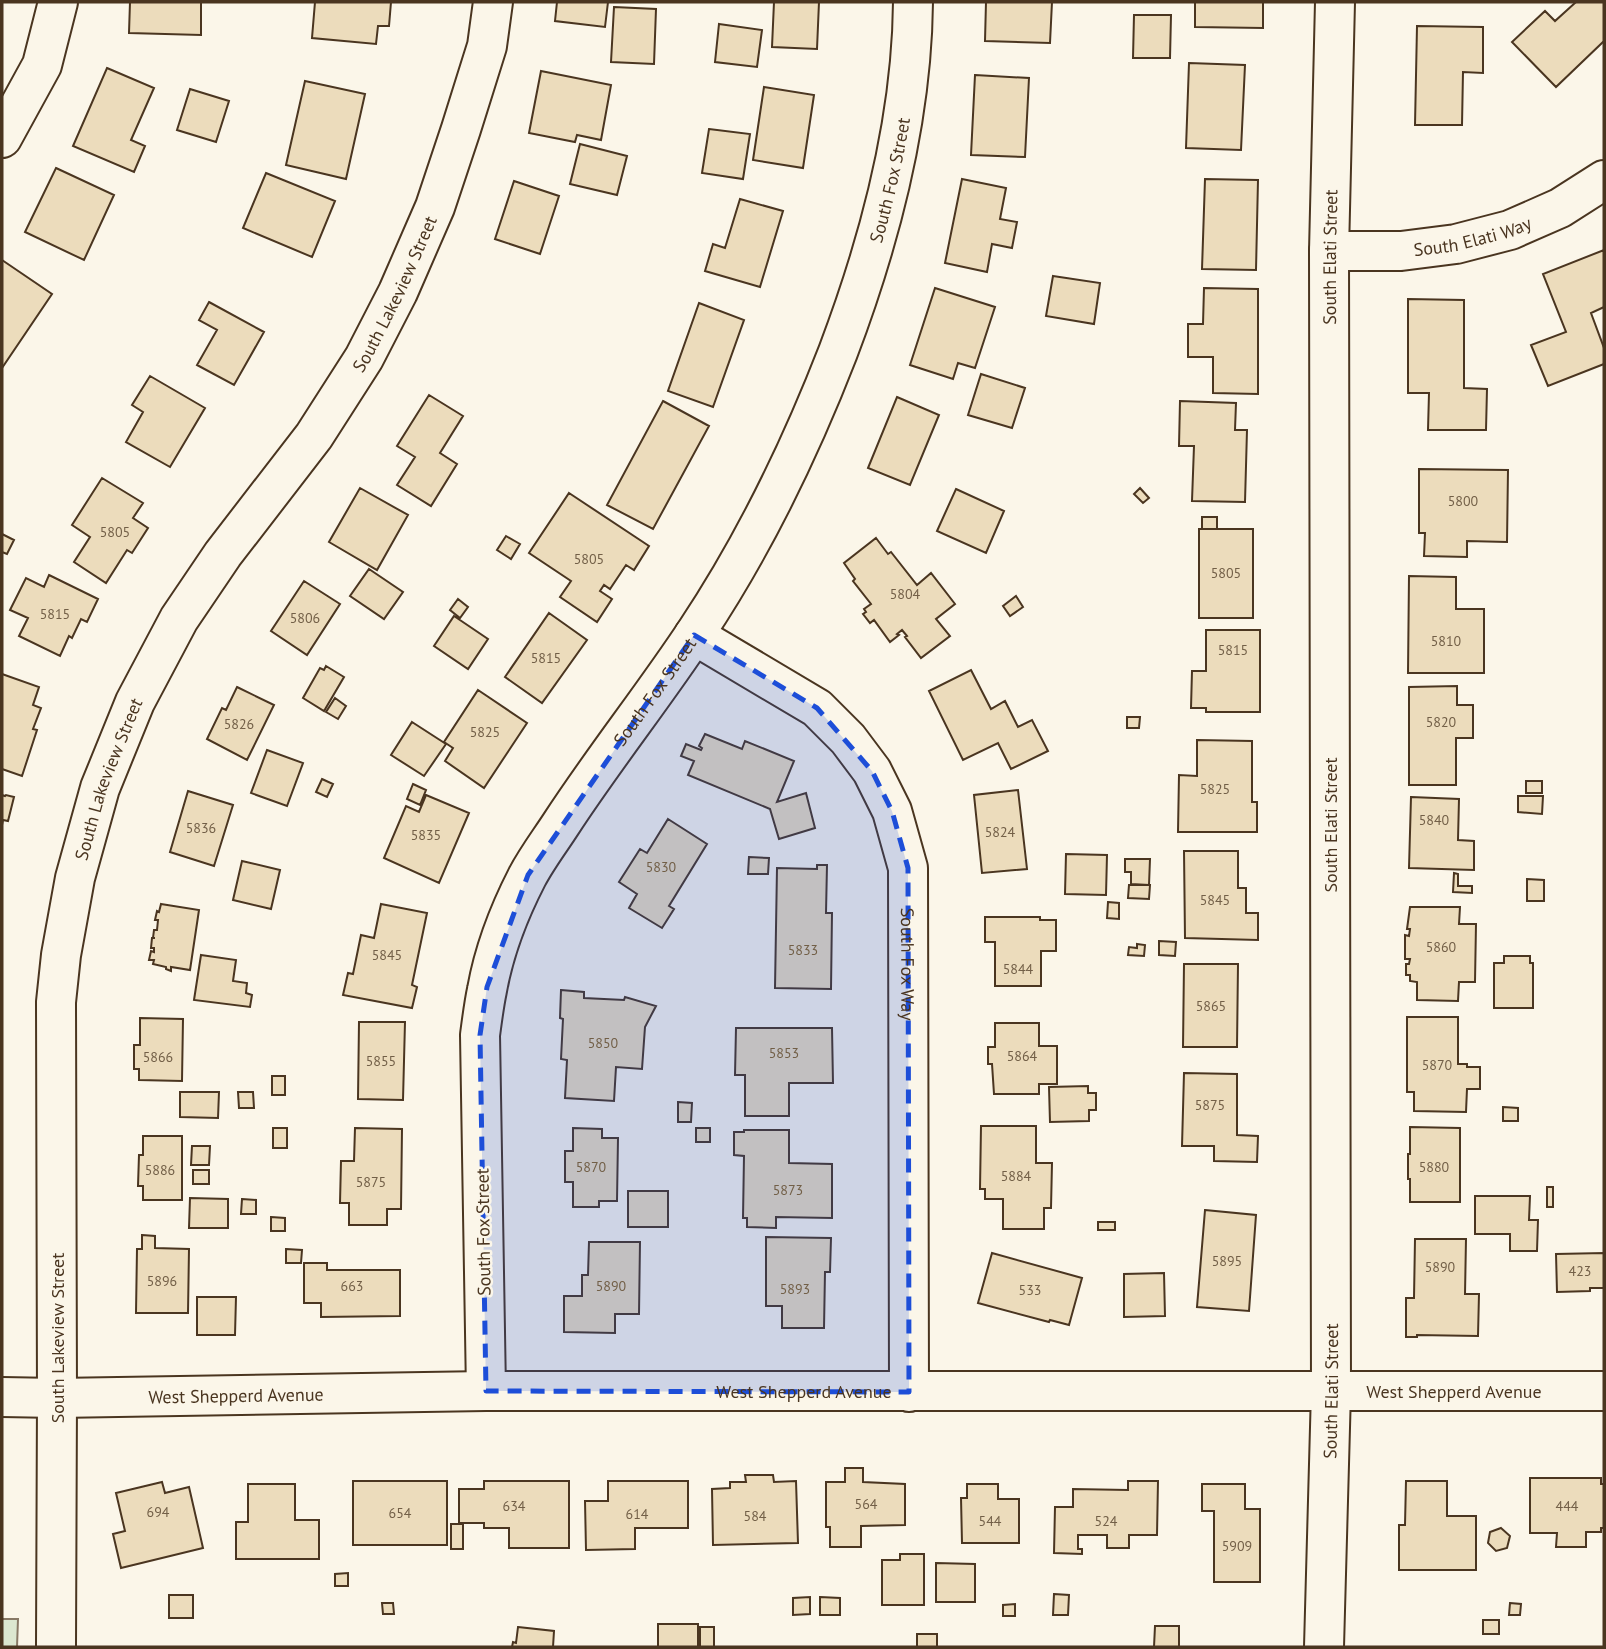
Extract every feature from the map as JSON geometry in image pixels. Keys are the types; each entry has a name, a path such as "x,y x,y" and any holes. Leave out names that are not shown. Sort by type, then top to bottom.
{"street":[{"path":"2,138 42,65 58,2"},
{"name":"South Lakeview Street","path":"57,1647 56,1002 61,955 75,878 100,788 135,702 179,619 223,555 314,436 364,358 398,292 435,207 457,142 487,46 493,2"},
{"name":"South Fox Street","path":"486,1391 480,1035 487,987 501,937 528,875 592,777 723,591 777,493 820,397 858,298 887,199 904,113 913,2"},
{"name":"South Elati Street","path":"1324,1647 1331,1391 1329,251 1335,2"},
{"name":"South Elati Way","path":"1329,251 1401,251 1456,244 1510,230 1560,208 1604,180"},
{"name":"South Fox Way","path":"694,635 817,708 848,739 872,771 892,811 908,868 909,1392"},
{"name":"West Shepperd Avenue","path":"2,1397 486,1391 1604,1391"}],"highlighted area":[{"path":"694,635 817,708 872,771 892,811 908,868 909,1392 486,1391 480,1035 487,987 528,875"}],"green space":[{"path":"2,1619 18,1619 17,1647 2,1647"}],"building":[{"path":"130,2 201,2 201,35 129,33"},
{"path":"315,2 391,2 389,26 378,26 376,44 312,38"},
{"path":"557,2 608,2 605,27 555,21"},
{"path":"774,2 819,2 817,49 772,47"},
{"path":"986,2 1052,2 1050,43 985,41"},
{"path":"1195,2 1263,2 1263,28 1195,27"},
{"path":"1576,2 1604,2 1604,41 1556,87 1512,42 1545,11 1555,21"},
{"path":"614,7 656,9 654,64 611,62"},
{"path":"1134,15 1171,15 1170,58 1133,58"},
{"path":"719,24 762,30 757,67 715,62"},
{"path":"1417,26 1483,27 1483,73 1463,72 1462,125 1415,125"},
{"path":"1189,63 1245,65 1241,150 1186,148"},
{"path":"107,68 154,88 131,140 145,146 134,172 73,146"},
{"path":"541,71 611,85 601,140 577,135 575,142 529,133"},
{"path":"975,75 1029,78 1025,157 971,155"},
{"path":"305,81 365,94 346,179 286,165"},
{"path":"764,87 814,95 803,168 753,160"},
{"path":"190,89 229,101 216,142 177,130"},
{"path":"709,129 750,134 743,179 702,173"},
{"path":"580,144 627,156 617,195 570,184"},
{"path":"56,168 114,195 84,260 25,232"},
{"path":"266,173 335,201 312,257 243,228"},
{"path":"962,179 1006,188 1000,219 1017,222 1012,248 992,244 987,272 945,263"},
{"path":"1205,179 1258,180 1256,270 1202,269"},
{"path":"514,181 559,196 540,254 495,239"},
{"path":"740,199 783,211 760,287 705,271 713,244 725,248"},
{"path":"1604,250 1604,307 1591,313 1604,348 1604,364 1548,386 1531,345 1566,332 1543,274"},
{"path":"2,260 52,294 2,368"},
{"path":"1053,276 1100,283 1094,324 1046,316"},
{"path":"935,288 995,307 975,368 958,363 953,379 910,365"},
{"path":"1204,288 1258,289 1258,394 1213,393 1213,357 1188,357 1188,324 1203,324"},
{"path":"1408,299 1464,300 1464,388 1487,389 1486,430 1428,430 1429,393 1408,393"},
{"path":"209,302 264,332 234,385 197,365 217,330 199,320"},
{"path":"699,303 744,320 713,407 668,391"},
{"path":"981,374 1025,388 1012,428 968,415"},
{"path":"150,376 205,408 170,467 126,442 143,412 132,405"},
{"path":"429,395 463,416 440,453 457,464 431,506 397,485 415,457 397,446"},
{"path":"897,397 939,415 910,485 868,468"},
{"path":"663,401 709,426 653,529 607,505"},
{"path":"1180,401 1236,403 1235,430 1247,430 1245,502 1192,501 1194,446 1179,446"},
{"path":"1419,469 1508,470 1507,542 1467,541 1467,557 1424,556 1425,533 1419,533"},
{"path":"102,478 143,503 133,518 148,528 132,553 127,550 106,583 74,562 90,537 72,525"},
{"path":"360,488 408,515 377,570 329,542"},
{"path":"1140,488 1149,498 1143,503 1134,494"},
{"path":"956,489 1004,511 986,553 937,531"},
{"path":"569,493 649,546 634,570 626,565 610,589 604,585 600,591 612,599 597,622 560,597 571,581 529,553"},
{"path":"1202,517 1217,517 1217,529 1202,529"},
{"path":"1199,529 1253,529 1253,618 1199,618"},
{"path":"2,534 14,540 7,554 2,552"},
{"path":"506,536 520,544 511,559 497,550"},
{"path":"876,538 888,554 891,552 917,585 931,573 955,604 936,619 950,636 921,658 902,630 890,642 874,620 870,623 863,614 866,612 864,609 871,604 853,581 855,579 844,563"},
{"path":"369,569 403,592 384,619 350,596"},
{"path":"49,575 98,599 87,622 81,619 72,638 69,636 60,656 19,636 28,618 10,610 26,578 44,587"},
{"path":"1409,576 1456,577 1456,609 1484,609 1484,673 1408,673"},
{"path":"304,581 340,604 307,655 271,631"},
{"path":"1016,596 1023,607 1010,616 1003,606"},
{"path":"458,599 468,607 460,618 450,610"},
{"path":"549,613 587,640 542,703 505,677"},
{"path":"454,616 488,639 468,669 434,646"},
{"path":"1206,630 1260,630 1260,712 1206,712 1206,708 1191,708 1192,671 1206,671"},
{"path":"326,666 344,677 324,711 303,698 320,668 324,670"},
{"path":"971,670 991,709 1005,701 1018,727 1032,720 1048,751 1011,769 998,743 963,760 929,691"},
{"path":"2,674 39,687 33,705 41,708 33,729 37,730 22,776 2,769"},
{"path":"1457,686 1457,705 1473,705 1473,738 1456,738 1456,785 1409,785 1409,687"},
{"path":"237,687 274,705 247,760 207,739 222,708 226,710"},
{"path":"478,690 527,723 484,788 445,761 453,748 444,742"},
{"path":"335,698 346,706 338,719 326,712"},
{"path":"1127,717 1140,717 1139,728 1127,728"},
{"path":"412,722 446,744 424,776 391,755"},
{"path":"705,734 742,749 745,741 794,761 777,802 806,793 815,828 779,839 770,809 688,775 694,761 681,756 686,744 701,750 699,746"},
{"path":"1197,740 1252,741 1252,802 1257,802 1257,832 1178,832 1179,775 1197,776"},
{"path":"267,750 303,763 287,806 251,793"},
{"path":"322,779 333,784 327,797 316,792"},
{"path":"1526,781 1542,781 1542,793 1526,793"},
{"path":"413,784 426,790 420,805 407,799"},
{"path":"1018,790 1027,869 982,873 974,795"},
{"path":"188,791 233,805 214,866 170,852"},
{"path":"2,795 14,797 8,821 3,820 2,825"},
{"path":"426,795 469,813 439,883 384,858 406,806 419,812"},
{"path":"1518,796 1543,796 1542,814 1518,812"},
{"path":"1411,797 1459,799 1458,840 1474,841 1474,870 1409,868"},
{"path":"668,819 707,844 669,906 674,909 662,928 629,908 637,894 619,882 640,849 647,853"},
{"path":"1184,851 1238,851 1238,888 1246,888 1246,913 1258,913 1258,940 1185,938"},
{"path":"1066,854 1107,855 1106,895 1065,894"},
{"path":"749,857 769,858 768,874 748,874"},
{"path":"1125,859 1150,859 1149,885 1131,884 1131,872 1125,872"},
{"path":"242,861 280,870 271,909 233,900"},
{"path":"817,865 827,865 826,913 832,913 831,989 775,988 777,868 817,869"},
{"path":"1454,873 1458,874 1458,886 1472,886 1472,893 1453,892"},
{"path":"1527,879 1544,880 1544,901 1527,901"},
{"path":"1129,885 1150,885 1149,899 1128,898"},
{"path":"1108,902 1119,903 1119,919 1107,918"},
{"path":"161,904 199,910 190,970 171,967 171,971 153,964 154,960 149,960 151,951 154,952 154,948 151,948 154,930 157,930 157,911 159,912"},
{"path":"381,904 427,913 412,985 417,987 412,1008 343,995 348,973 353,974 361,935 374,938"},
{"path":"1410,907 1460,907 1459,924 1476,924 1475,982 1459,982 1458,1001 1417,1000 1417,982 1410,981 1410,975 1406,975 1406,964 1409,964 1410,959 1405,959 1405,935 1409,936 1410,929 1407,929"},
{"path":"985,917 1040,917 1040,920 1056,920 1056,951 1041,951 1041,986 995,986 995,942 985,942"},
{"path":"1159,941 1176,942 1175,956 1159,955"},
{"path":"1137,944 1145,945 1144,956 1128,955 1129,947 1137,948"},
{"path":"201,955 236,960 233,981 247,983 246,993 252,995 250,1007 194,1000"},
{"path":"1504,956 1530,956 1530,963 1533,963 1533,1008 1494,1008 1494,963 1504,963"},
{"path":"1184,964 1238,964 1237,1047 1183,1047"},
{"path":"561,990 584,992 584,998 624,1000 625,997 656,1006 645,1027 642,1069 616,1067 614,1101 565,1098 567,1060 561,1059"},
{"path":"1407,1017 1458,1017 1458,1064 1480,1067 1480,1089 1467,1089 1466,1112 1414,1111 1414,1092 1407,1092"},
{"path":"140,1018 183,1019 182,1081 139,1080 139,1069 134,1069 134,1045 140,1045"},
{"path":"359,1022 405,1022 403,1100 358,1099"},
{"path":"995,1023 1039,1023 1039,1046 1057,1046 1057,1084 1039,1084 1039,1094 994,1094 992,1064 988,1064 988,1047 995,1047"},
{"path":"736,1028 832,1028 833,1083 789,1083 789,1116 745,1116 745,1075 735,1075"},
{"path":"1184,1073 1237,1074 1237,1135 1258,1136 1257,1162 1214,1161 1214,1146 1182,1146"},
{"path":"272,1076 285,1076 285,1095 272,1095"},
{"path":"1088,1086 1088,1093 1096,1093 1096,1110 1089,1110 1089,1121 1050,1122 1049,1087"},
{"path":"180,1092 219,1092 218,1118 180,1117"},
{"path":"238,1092 253,1092 254,1108 239,1108"},
{"path":"678,1102 692,1103 691,1122 678,1122"},
{"path":"1503,1107 1518,1108 1518,1121 1503,1121"},
{"path":"981,1126 1036,1126 1036,1163 1052,1163 1051,1208 1044,1208 1044,1229 1003,1229 1003,1199 985,1199 985,1189 980,1189"},
{"path":"1410,1127 1460,1128 1460,1202 1410,1202"},
{"path":"273,1128 287,1128 287,1148 273,1148"},
{"path":"355,1128 402,1129 401,1209 387,1209 387,1225 349,1225 349,1203 340,1203 341,1161 354,1161"},
{"path":"573,1128 602,1129 602,1138 618,1138 617,1201 599,1201 599,1207 573,1207 573,1182 565,1182 565,1151 573,1151"},
{"path":"696,1128 710,1128 710,1142 696,1142"},
{"path":"789,1130 789,1163 832,1164 832,1218 776,1217 776,1228 747,1227 747,1218 743,1218 744,1156 734,1155 734,1132"},
{"path":"143,1136 182,1136 182,1200 143,1200 143,1186 138,1186"},
{"path":"192,1146 210,1146 209,1165 191,1165"},
{"path":"193,1170 209,1170 209,1184 193,1184"},
{"path":"1547,1187 1553,1187 1553,1207 1547,1207"},
{"path":"628,1191 668,1191 668,1227 628,1227"},
{"path":"1475,1196 1530,1196 1529,1220 1538,1220 1537,1251 1510,1251 1510,1234 1475,1234"},
{"path":"190,1198 228,1199 228,1228 189,1228"},
{"path":"242,1199 256,1200 256,1214 241,1214"},
{"path":"1205,1210 1256,1215 1249,1311 1197,1307"},
{"path":"271,1217 285,1218 285,1231 271,1231"},
{"path":"1098,1222 1115,1222 1115,1230 1098,1230"},
{"path":"142,1235 155,1236 155,1248 189,1249 188,1313 136,1313 137,1249 142,1249"},
{"path":"766,1237 831,1238 830,1272 825,1272 824,1328 782,1328 782,1306 766,1306"},
{"path":"1415,1239 1466,1239 1465,1294 1479,1294 1478,1336 1406,1337 1406,1298 1414,1298"},
{"path":"589,1242 640,1242 639,1314 615,1314 615,1333 564,1332 564,1296 582,1296 582,1275 588,1275"},
{"path":"286,1249 302,1250 301,1263 286,1263"},
{"path":"992,1253 1082,1278 1069,1325 978,1303"},
{"path":"1604,1253 1604,1288 1557,1292 1556,1254"},
{"path":"304,1263 327,1263 327,1270 400,1270 400,1316 321,1317 321,1303 304,1303"},
{"path":"1164,1273 1165,1316 1124,1317 1124,1274"},
{"path":"197,1297 236,1297 235,1335 197,1335"},
{"path":"845,1468 863,1468 863,1482 905,1484 905,1525 861,1526 861,1547 830,1547 830,1527 826,1527 826,1482 845,1482"},
{"path":"745,1475 773,1475 774,1482 796,1481 798,1543 713,1545 712,1489 730,1488 730,1482 746,1482"},
{"path":"1530,1478 1601,1478 1601,1484 1604,1484 1604,1528 1601,1528 1601,1532 1586,1532 1586,1547 1556,1547 1557,1533 1530,1533"},
{"path":"353,1481 447,1481 447,1545 353,1545"},
{"path":"484,1481 569,1481 569,1548 509,1548 509,1528 484,1528 484,1523 459,1523 459,1489 484,1489"},
{"path":"608,1481 688,1481 688,1528 635,1528 635,1549 586,1550 585,1501 608,1501"},
{"path":"1128,1481 1158,1481 1157,1535 1129,1535 1129,1548 1107,1548 1107,1535 1078,1535 1078,1549 1082,1549 1082,1554 1054,1553 1055,1507 1073,1507 1073,1489 1128,1490"},
{"path":"1406,1481 1447,1481 1447,1516 1476,1516 1476,1570 1399,1570 1399,1525 1405,1525"},
{"path":"162,1482 165,1493 189,1487 203,1548 121,1568 113,1534 125,1531 116,1493"},
{"path":"248,1484 295,1484 295,1520 319,1520 319,1559 236,1559 236,1522 248,1522"},
{"path":"967,1484 998,1484 998,1499 1019,1499 1019,1543 962,1543 961,1498 967,1498"},
{"path":"1202,1484 1245,1484 1245,1509 1260,1509 1260,1582 1214,1582 1214,1511 1202,1511"},
{"path":"451,1524 463,1524 463,1549 451,1549"},
{"path":"1501,1528 1510,1536 1507,1548 1496,1551 1488,1543 1490,1532"},
{"path":"900,1554 924,1554 924,1605 882,1605 882,1560 900,1560"},
{"path":"936,1563 975,1564 975,1602 936,1602"},
{"path":"348,1573 348,1586 335,1586 335,1574"},
{"path":"1054,1594 1069,1595 1068,1615 1053,1615"},
{"path":"169,1595 193,1595 193,1618 169,1618"},
{"path":"810,1597 810,1614 793,1615 793,1598"},
{"path":"820,1597 840,1598 840,1615 820,1615"},
{"path":"382,1603 393,1603 394,1614 383,1614"},
{"path":"1510,1603 1521,1604 1520,1615 1509,1615"},
{"path":"1015,1604 1015,1616 1003,1616 1003,1605"},
{"path":"1483,1620 1499,1620 1499,1634 1483,1634"},
{"path":"658,1624 698,1624 698,1647 658,1647"},
{"path":"1155,1626 1179,1626 1179,1647 1154,1647"},
{"path":"518,1627 554,1631 553,1647 512,1647 513,1642 516,1643"},
{"path":"700,1627 714,1627 714,1647 700,1647"},
{"path":"917,1634 937,1634 937,1647 917,1647"}]}
